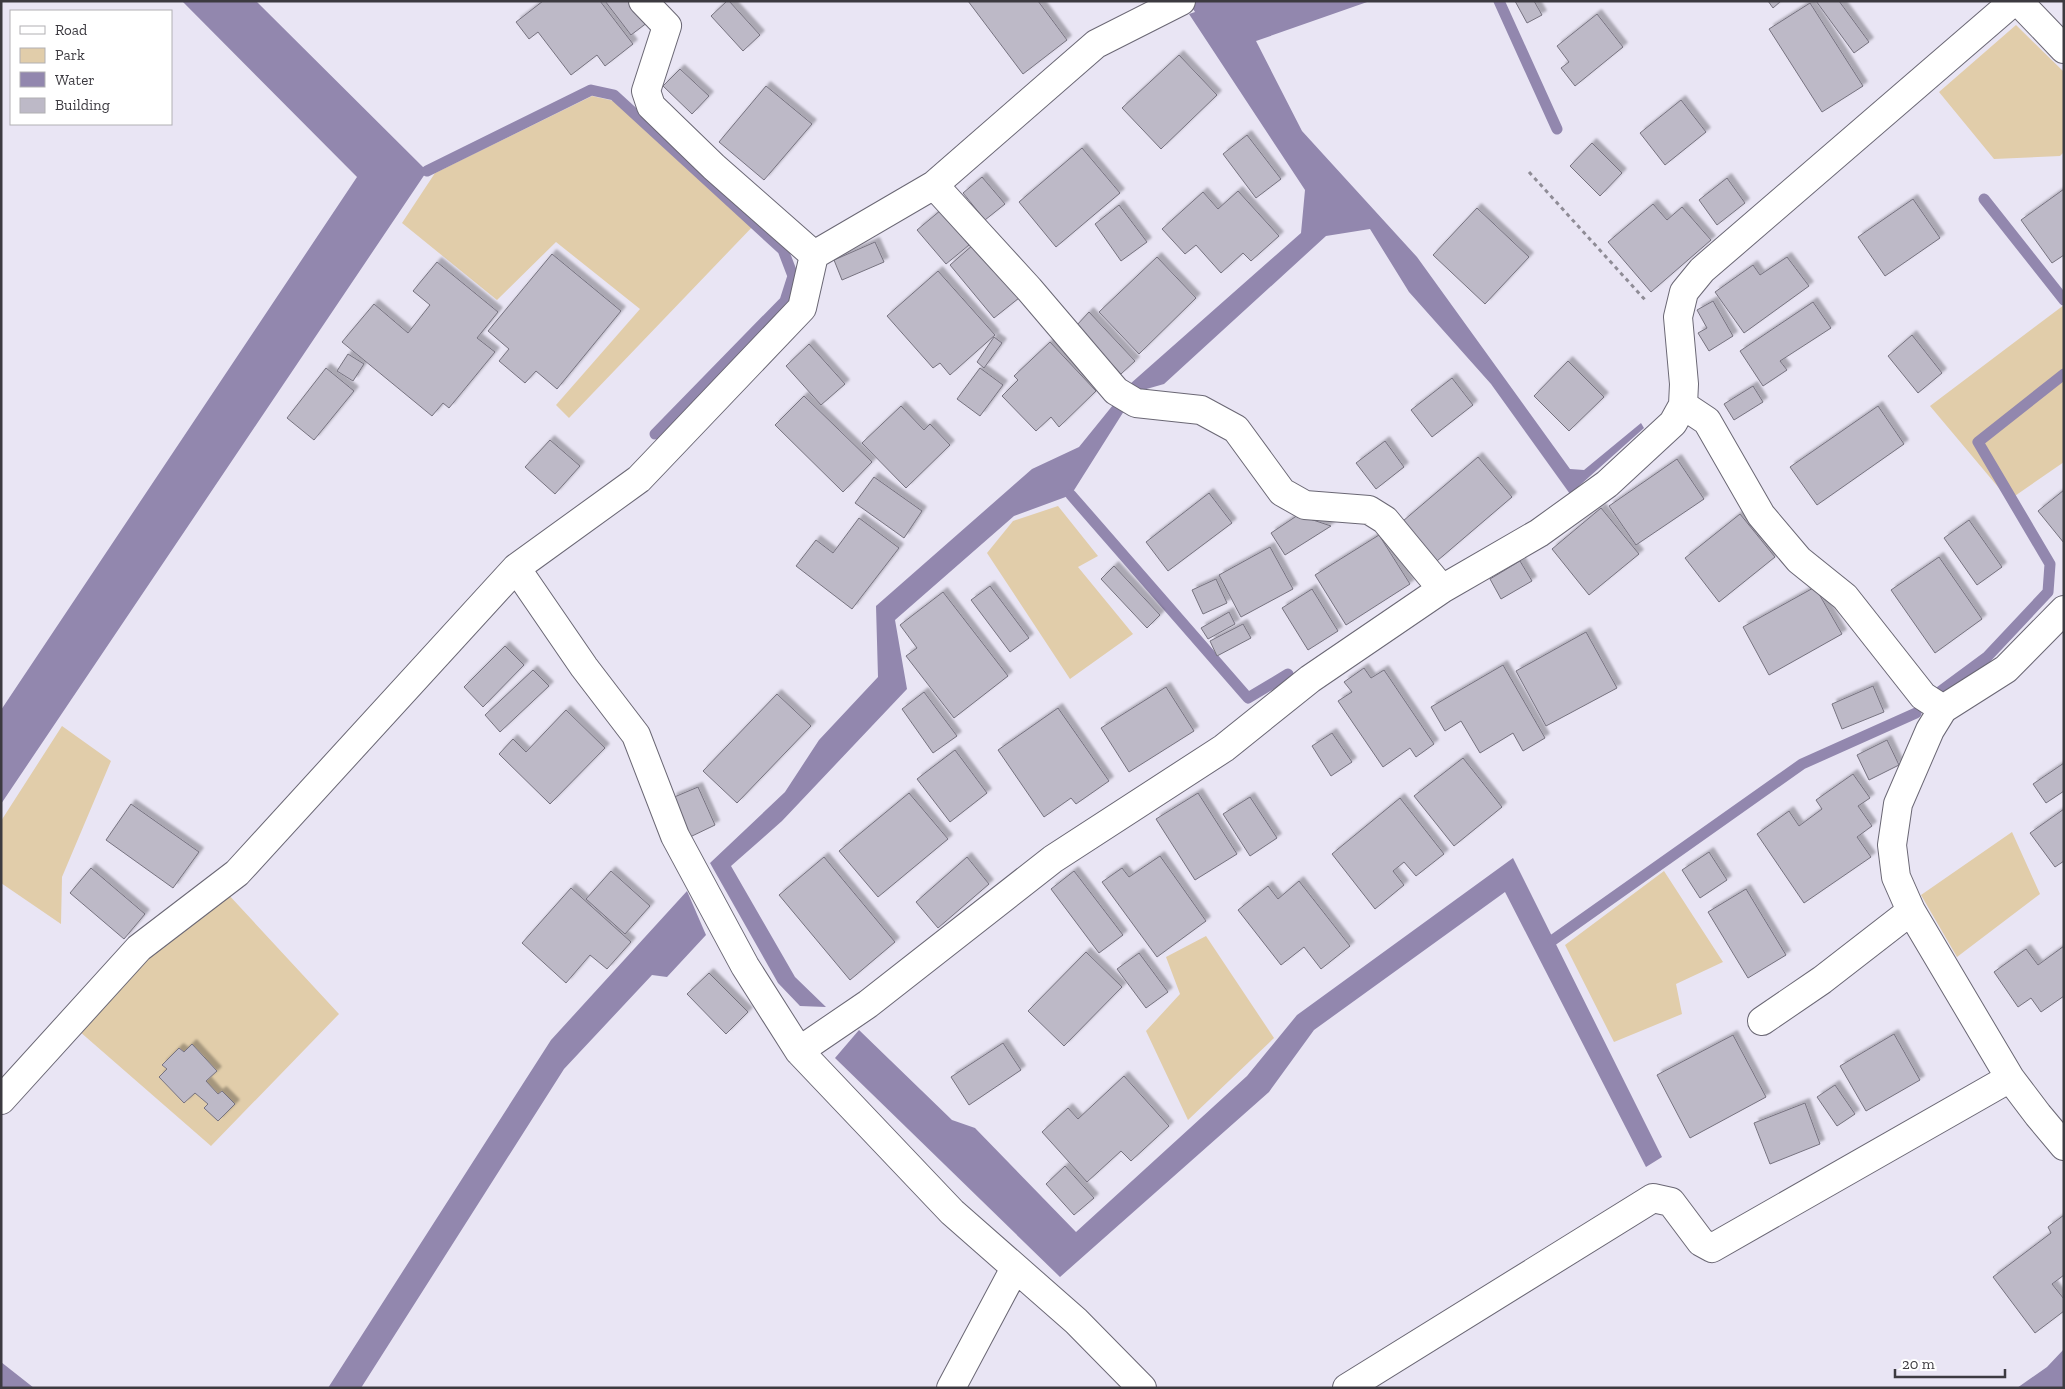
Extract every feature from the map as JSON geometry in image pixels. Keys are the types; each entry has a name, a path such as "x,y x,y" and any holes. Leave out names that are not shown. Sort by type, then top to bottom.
{"street":[{"path":"644,1 667,26 646,91 651,106 714,168 814,254"},
{"path":"799,1050 868,1004 1053,859 1224,748 1310,679 1442,589 1539,534 1607,484 1673,423 1683,405 1684,384 1678,317 1684,292 1702,270 2016,1 2064,49"},
{"path":"1,1100 139,948 236,872 516,568 639,479 802,308 814,254 934,185 1096,44 1178,2"},
{"path":"934,185 1126,397 1201,410 1236,429 1282,492 1305,505 1370,510 1385,520 1442,589"},
{"path":"1683,405 1707,421 1761,515 1799,560 1845,597 1923,696 1943,709"},
{"path":"516,568 584,668 636,735 675,836 745,966 799,1050 952,1212 1076,1322 1142,1388"},
{"path":"2064,610 2006,670 1943,709 1930,730 1898,804 1892,844 1896,877 1911,911 2010,1078 2064,1146"},
{"path":"1762,1021 1822,980 1911,911"},
{"path":"1347,1388 1653,1198 1671,1202 1701,1242 1712,1248 2010,1078"},
{"path":"951,1388 1015,1268"}],"path":[{"path":"1529,172 1646,302 1684,292"}],"green space":[{"path":"2016,25 2064,72 2064,152 2060,156 1994,159 1939,92"},
{"path":"592,96 632,105 757,222 569,418 556,405 640,309 556,242 497,300 402,223 435,173"},
{"path":"2064,305 2064,462 2009,500 1930,406"},
{"path":"1058,506 1098,556 1078,567 1133,634 1070,679 987,553 1013,521"},
{"path":"62,726 111,761 62,877 61,924 1,883 1,821"},
{"path":"2012,832 2040,894 1957,957 1921,895"},
{"path":"1664,871 1723,962 1676,984 1682,1014 1614,1042 1565,945"},
{"path":"227,893 339,1014 211,1146 79,1031 145,960"},
{"path":"1206,936 1274,1038 1188,1120 1146,1031 1180,994 1166,957"}],"water":[{"path":"182,1 256,1 427,171 1,804 1,710 357,177"},
{"path":"1188,1 1370,1 1256,41 1302,131 1417,257 1570,469 1584,470 1641,423 1644,428 1570,494 1491,384 1409,292 1370,229 1326,236 1164,384 1136,392 1071,495 1014,516 895,620 907,689 782,821 731,866 795,977 826,1007 800,1006 778,983 710,863 785,792 819,740 878,677 876,606 1032,469 1079,447 1130,384 1301,233 1305,190 1189,14 1195,12"},
{"path":"1513,858 1662,1157 1646,1167 1505,892 1314,1030 1269,1092 1060,1277 835,1058 859,1030 952,1120 975,1128 1076,1232 1247,1076 1297,1015"},
{"path":"687,891 706,935 667,977 652,975 564,1069 361,1388 328,1388 551,1040"},
{"path":"2064,1349 2064,1388 2017,1388 2047,1367"},
{"path":"1,1362 34,1388 1,1388"}],"building":[{"path":"543,1 600,1 633,44 605,66 597,55 571,75 538,32 529,39 516,22"},
{"path":"605,1 632,1 648,22 631,35"},
{"path":"727,1 760,35 743,51 711,16"},
{"path":"968,1 1038,1 1067,40 1023,74"},
{"path":"1515,1 1534,1 1542,15 1527,23"},
{"path":"1768,1 1781,1 1773,8"},
{"path":"1816,1 1839,1 1869,42 1854,53"},
{"path":"1810,3 1863,86 1822,112 1769,29"},
{"path":"1597,14 1623,47 1575,86 1561,68 1569,62 1557,46"},
{"path":"1179,55 1217,95 1161,149 1122,108"},
{"path":"680,69 709,96 692,114 663,86"},
{"path":"766,86 812,124 764,180 719,142"},
{"path":"1681,100 1706,132 1665,165 1640,133"},
{"path":"1247,135 1281,179 1256,198 1223,154"},
{"path":"1592,143 1622,173 1600,196 1570,166"},
{"path":"1082,148 1120,193 1056,247 1019,202"},
{"path":"982,177 1005,204 985,220 963,193"},
{"path":"1727,178 1745,203 1717,225 1699,200"},
{"path":"2064,189 2064,255 2052,263 2021,220"},
{"path":"1238,191 1279,236 1251,261 1243,253 1221,273 1196,245 1185,254 1162,229 1203,192 1218,209"},
{"path":"1913,199 1940,238 1885,276 1858,237"},
{"path":"1653,204 1667,220 1682,207 1711,240 1651,292 1608,242"},
{"path":"1119,205 1147,242 1121,261 1095,224"},
{"path":"1477,208 1529,257 1485,304 1433,255"},
{"path":"941,210 969,245 946,264 917,230"},
{"path":"875,242 884,262 842,280 834,260"},
{"path":"974,244 1019,298 994,318 950,265"},
{"path":"552,254 621,311 557,389 536,371 525,383 499,361 509,349 488,331"},
{"path":"1157,257 1196,298 1139,354 1099,312"},
{"path":"1787,257 1809,286 1744,333 1715,292 1753,265 1760,275"},
{"path":"437,262 498,312 477,338 495,352 449,408 443,403 432,416 342,342 374,304 408,333 430,305 413,291"},
{"path":"938,271 995,335 950,375 940,363 933,368 887,316"},
{"path":"1713,301 1733,336 1709,351 1698,333 1707,328 1697,310"},
{"path":"1813,302 1831,328 1780,361 1787,370 1763,386 1740,351"},
{"path":"1089,312 1135,361 1121,374 1076,326"},
{"path":"1912,335 1942,373 1918,393 1888,356"},
{"path":"994,337 1002,343 984,368 977,362"},
{"path":"1050,342 1096,391 1059,427 1051,417 1036,431 1002,396 1018,380 1014,376"},
{"path":"809,344 845,384 821,405 786,366"},
{"path":"348,354 364,364 353,381 337,371"},
{"path":"1568,361 1604,397 1569,431 1534,396"},
{"path":"326,368 354,391 314,440 287,418"},
{"path":"980,368 1003,385 980,416 957,399"},
{"path":"1452,378 1473,405 1432,437 1411,410"},
{"path":"1753,386 1763,402 1734,420 1724,404"},
{"path":"804,396 872,462 843,492 775,425"},
{"path":"901,406 924,430 930,424 950,445 906,488 862,443"},
{"path":"1878,406 1904,444 1817,505 1790,467"},
{"path":"550,440 580,466 555,494 525,467"},
{"path":"1385,441 1404,467 1376,489 1356,463"},
{"path":"1478,457 1512,497 1437,561 1403,521"},
{"path":"1677,459 1704,499 1636,545 1609,506"},
{"path":"874,477 922,511 904,538 855,503"},
{"path":"2064,490 2064,543 2038,511"},
{"path":"1209,493 1232,523 1168,571 1146,542"},
{"path":"1601,508 1639,554 1589,595 1552,549"},
{"path":"1740,514 1775,557 1719,602 1685,558"},
{"path":"1298,515 1331,526 1285,555 1271,533"},
{"path":"859,518 899,548 852,609 796,566 816,540 833,553"},
{"path":"1969,520 2002,567 1977,585 1944,538"},
{"path":"1379,535 1410,584 1346,625 1315,575"},
{"path":"1270,547 1293,589 1241,617 1219,575"},
{"path":"1939,557 1982,619 1935,653 1891,590"},
{"path":"1520,561 1532,581 1501,599 1490,579"},
{"path":"1114,566 1160,615 1147,628 1101,579"},
{"path":"1216,579 1227,603 1203,614 1192,590"},
{"path":"990,586 1029,638 1010,652 971,600"},
{"path":"1815,587 1842,634 1769,675 1743,627"},
{"path":"1312,589 1338,631 1308,650 1282,608"},
{"path":"943,592 1008,676 954,718 906,656 917,648 900,625"},
{"path":"1229,612 1235,624 1208,639 1201,628"},
{"path":"1243,624 1251,638 1217,656 1210,641"},
{"path":"1586,632 1617,688 1546,726 1516,671"},
{"path":"505,646 524,665 483,707 464,687"},
{"path":"1503,665 1545,738 1523,751 1513,733 1480,753 1461,721 1445,731 1431,707"},
{"path":"1364,668 1371,678 1384,670 1434,744 1416,757 1410,748 1383,767 1338,701 1352,692 1344,682"},
{"path":"533,670 549,686 500,732 485,715"},
{"path":"1873,686 1884,712 1842,729 1832,704"},
{"path":"1166,687 1194,731 1129,772 1101,728"},
{"path":"924,692 957,736 933,753 902,709"},
{"path":"777,694 811,726 737,803 703,771"},
{"path":"1058,708 1109,781 1076,804 1071,798 1044,817 998,750"},
{"path":"566,710 605,748 550,804 499,754 513,739 526,752"},
{"path":"1332,733 1352,762 1331,776 1312,746"},
{"path":"1887,740 1899,765 1869,780 1857,755"},
{"path":"955,750 987,793 950,822 917,779"},
{"path":"1463,758 1502,807 1454,846 1414,796"},
{"path":"2064,763 2064,791 2046,803 2033,784"},
{"path":"1853,774 1870,798 1858,806 1872,826 1857,837 1871,857 1804,903 1757,834 1789,811 1799,826 1822,809 1816,800"},
{"path":"698,787 715,825 690,837 672,798"},
{"path":"909,793 948,839 878,897 839,851"},
{"path":"1198,793 1237,854 1195,880 1156,819"},
{"path":"1250,797 1277,838 1250,856 1223,814"},
{"path":"1400,798 1444,854 1416,876 1404,862 1393,871 1404,885 1375,909 1332,854"},
{"path":"131,804 199,852 173,888 106,840"},
{"path":"2064,809 2064,861 2055,867 2030,833"},
{"path":"1709,852 1727,880 1700,898 1682,870"},
{"path":"1160,856 1206,921 1157,957 1102,882 1122,868 1129,877"},
{"path":"824,857 895,942 850,980 779,895"},
{"path":"967,857 989,884 938,928 916,902"},
{"path":"91,868 145,914 124,939 70,893"},
{"path":"611,871 650,906 625,934 586,899"},
{"path":"1074,871 1123,935 1099,953 1051,889"},
{"path":"1299,881 1350,946 1321,969 1304,947 1281,965 1238,910 1268,886 1278,899"},
{"path":"571,888 631,942 607,969 590,955 566,983 522,943"},
{"path":"1746,889 1786,955 1748,978 1708,912"},
{"path":"2064,946 2064,996 2041,1012 2031,998 2018,1007 1994,972 2026,949 2038,965"},
{"path":"1086,952 1122,987 1064,1046 1028,1011"},
{"path":"1139,953 1168,992 1146,1008 1117,969"},
{"path":"709,973 748,1012 726,1034 687,994"},
{"path":"1894,1034 1920,1080 1866,1111 1840,1066"},
{"path":"1733,1035 1766,1097 1690,1138 1657,1075"},
{"path":"1003,1043 1021,1070 969,1105 951,1077"},
{"path":"192,1044 217,1071 206,1081 218,1094 222,1091 235,1104 218,1121 204,1108 208,1104 195,1093 184,1103 159,1077 167,1069 162,1065 179,1048 184,1052"},
{"path":"1124,1076 1169,1126 1131,1161 1121,1151 1087,1182 1042,1132 1068,1108 1078,1119"},
{"path":"1835,1085 1855,1114 1837,1126 1817,1097"},
{"path":"1805,1103 1820,1144 1770,1164 1754,1123"},
{"path":"1065,1166 1094,1198 1074,1215 1046,1184"},
{"path":"2064,1215 2064,1275 2052,1284 2064,1299 2064,1311 2035,1333 1993,1277 2051,1233 2048,1227"}],"waterway":[{"path":"1499,1 1557,129"},
{"path":"427,171 591,90 614,95 783,250 793,276 785,301 655,434"},
{"path":"1984,199 2064,300"},
{"path":"1941,691 1987,657 2048,592 2050,564 1978,442 2064,374"},
{"path":"1071,495 1248,698 1288,674"},
{"path":"1553,940 1802,764 1916,713"}]}
